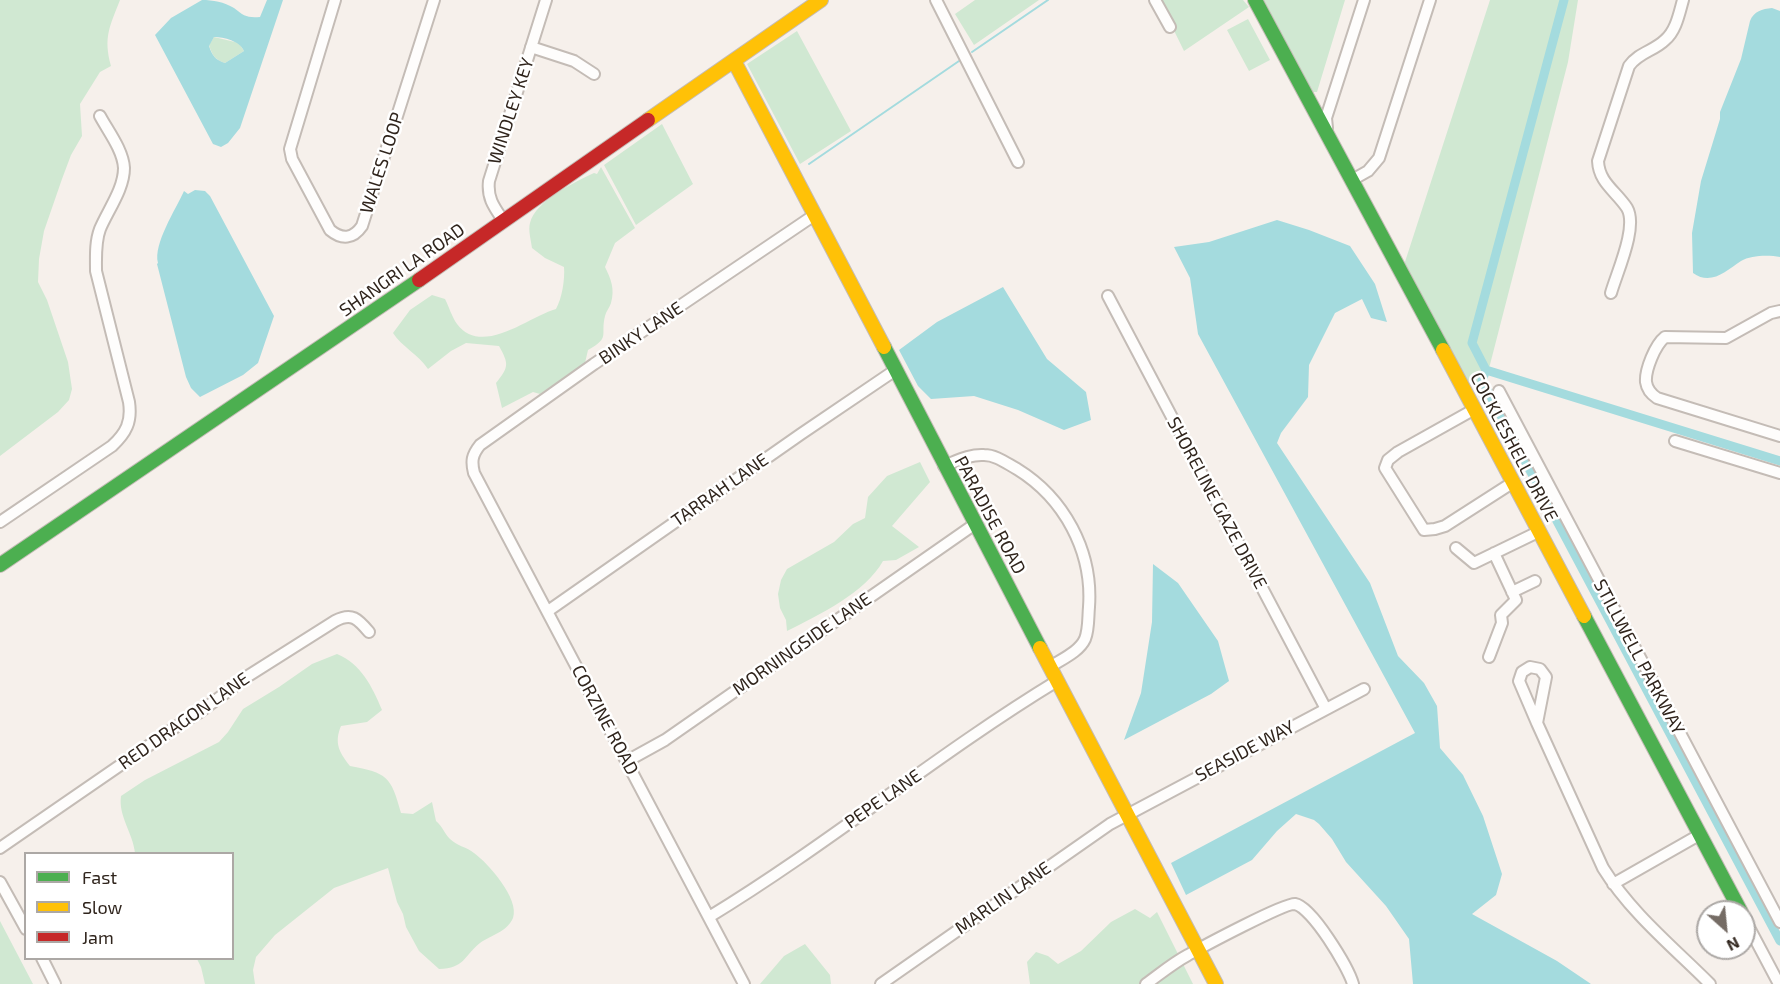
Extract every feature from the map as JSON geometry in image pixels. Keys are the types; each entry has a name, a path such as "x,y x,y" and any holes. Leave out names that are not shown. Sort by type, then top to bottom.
{"street":[{"name":"WALES LOOP","path":"335,0 290,149 292,159 330,230 338,236 348,237 357,233 362,226 434,0"},
{"name":"WINDLEY KEY","path":"502,220 490,200 489,181 546,0"},
{"name":"SHANGRI LA ROAD","path":"0,565 229,411 821,0"},
{"path":"936,0 1018,162"},
{"path":"1155,0 1170,27"},
{"name":"COCKLESHELL DRIVE","path":"1255,0 1734,900"},
{"path":"1328,135 1326,118 1364,0"},
{"path":"1352,180 1368,171 1379,158 1430,0"},
{"path":"1611,293 1630,231 1631,219 1627,209 1604,182 1599,172 1598,161 1629,66 1635,58 1666,40 1673,32 1683,0"},
{"path":"531,47 574,61 594,74"},
{"name":"PARADISE ROAD","path":"734,61 1216,984"},
{"path":"0,522 112,446 123,436 129,426 131,414 129,402 96,271 95,255 99,230 122,183 124,167 120,153 100,116"},
{"name":"BINKY LANE","path":"472,454 480,445 594,364 813,216"},
{"name":"SHORELINE GAZE DRIVE","path":"1108,296 1326,709"},
{"path":"1780,311 1771,313 1726,338 1665,337 1655,346 1646,379 1649,391 1657,398 1780,436"},
{"name":"TARRAH LANE","path":"548,611 894,371"},
{"name":"STILLWELL PARKWAY","path":"1499,391 1780,922"},
{"path":"1473,410 1398,452 1388,460 1385,468 1424,530 1445,526 1512,483"},
{"path":"1675,441 1780,473"},
{"name":"CORZINE ROAD","path":"472,454 471,464 474,473 744,984"},
{"path":"944,466 974,456 993,456 1002,460 1041,487 1057,503 1069,522 1079,542 1088,574 1090,596 1087,630 1080,646 1050,667"},
{"name":"MORNINGSIDE LANE","path":"627,761 684,726 975,524"},
{"path":"1456,548 1473,562 1538,532"},
{"path":"1489,657 1502,624 1501,615 1516,600 1494,553"},
{"path":"1512,592 1535,581"},
{"name":"RED DRAGON LANE","path":"0,848 200,712 248,676 335,621 344,616 358,619 369,632"},
{"name":"PEPE LANE","path":"709,917 816,847 1018,705 1057,681"},
{"name":"SEASIDE WAY","path":"1126,814 1364,689"},
{"path":"1538,723 1588,838 1613,884 1631,906 1710,984"},
{"name":"MARLIN LANE","path":"881,984 1126,814"},
{"path":"1613,884 1699,835"},
{"path":"0,882 24,925"},
{"path":"1146,984 1186,956 1277,909 1295,904 1304,908 1311,915 1339,955 1353,984"},
{"path":"1756,941 1779,984"},
{"path":"43,960 56,984"}],"green space":[{"path":"0,0 120,0 108,39 111,66 100,72 80,104 82,136 71,155 62,179 44,231 39,259 38,282 47,300 68,362 72,389 69,400 58,412 0,456"},
{"path":"975,0 1039,0 974,45 955,14"},
{"path":"1159,0 1243,0 1249,7 1184,51"},
{"path":"1261,0 1345,0 1317,92 1312,92"},
{"path":"1490,0 1578,0 1568,62 1485,384 1459,379 1403,268"},
{"path":"1248,19 1270,60 1249,71 1227,30"},
{"path":"797,31 851,131 800,164 747,64"},
{"path":"214,37 239,43 244,51 225,63 222,62 211,52 209,45"},
{"path":"662,124 693,184 636,225 604,165"},
{"path":"601,167 635,228 615,243 605,267 612,284 612,298 605,316 602,339 588,350 585,363 540,394 533,392 502,408 496,383 505,369 506,361 499,346 466,343 451,351 428,369 397,338 393,333 410,310 432,295 445,299 457,324 467,333 479,337 505,332 556,309 563,289 564,267 545,258 532,248 530,223 533,215 547,200 594,173 597,174"},
{"path":"920,462 930,482 892,526 919,547 896,560 883,561 875,573 853,593 787,631 778,594 781,580 787,569 834,542 853,524 865,518 868,497 887,476"},
{"path":"337,654 345,658 365,677 382,710 367,722 341,726 338,737 339,747 350,766 372,771 386,778 394,791 401,813 413,814 432,802 436,821 448,837 480,858 501,882 512,901 513,918 507,927 480,943 459,964 439,969 419,951 406,927 388,868 334,888 275,935 256,957 253,970 255,984 205,984 198,960 234,960 234,852 135,852 122,811 121,796 145,780 219,742 243,709 312,664"},
{"path":"1135,909 1150,918 1157,912 1193,984 1030,984 1027,962 1036,952 1048,956 1058,964 1081,951 1111,922"},
{"path":"0,921 33,984 0,984"},
{"path":"805,944 830,975 831,984 760,984 784,956"}],"water":[{"path":"202,0 222,3 246,16 260,17 267,0 283,0 240,128 228,143 221,147 213,144 155,35 171,18","holes":["214,37 235,42 244,51 225,63 216,59 209,46"]},
{"path":"1772,8 1780,11 1780,257 1750,258 1718,276 1700,277 1693,273 1692,233 1701,181 1720,119 1720,112 1741,59 1750,21 1759,11"},
{"path":"195,190 205,191 210,196 274,316 258,363 243,375 200,397 191,388 186,377 157,264 162,237 184,191 188,194"},
{"path":"1277,220 1350,246 1375,284 1387,322 1371,318 1362,299 1335,313 1309,365 1308,397 1281,433 1277,443 1370,583 1398,656 1424,683 1437,706 1440,748 1463,775 1483,816 1502,874 1496,895 1472,914 1557,961 1591,984 1413,984 1409,939 1386,906 1346,862 1332,839 1319,824 1296,814 1277,831 1252,860 1186,895 1171,863 1415,733 1198,334 1190,278 1174,247 1209,242"},
{"path":"1003,287 1047,359 1086,392 1091,420 1064,430 1018,410 974,396 931,399 918,386 899,350 937,322"},
{"path":"1153,564 1178,583 1218,641 1229,681 1211,694 1124,740 1141,693 1152,622"}],"waterway":[{"path":"972,52 1048,0"},
{"path":"1564,0 1472,343 1486,370 1780,461"},
{"path":"809,164 959,61"},
{"path":"1486,370 1482,380 1780,941"}],"traffic: fast":[{"path":"1255,0 1443,350"},
{"path":"0,565 419,280"},
{"path":"884,347 1040,648"},
{"path":"1584,616 1735,900"}],"traffic: slow":[{"path":"648,120 821,0"},
{"path":"734,61 884,347"},
{"path":"1443,350 1584,616"},
{"path":"1040,648 1216,984"}],"traffic: jam":[{"path":"419,280 648,120"}]}
